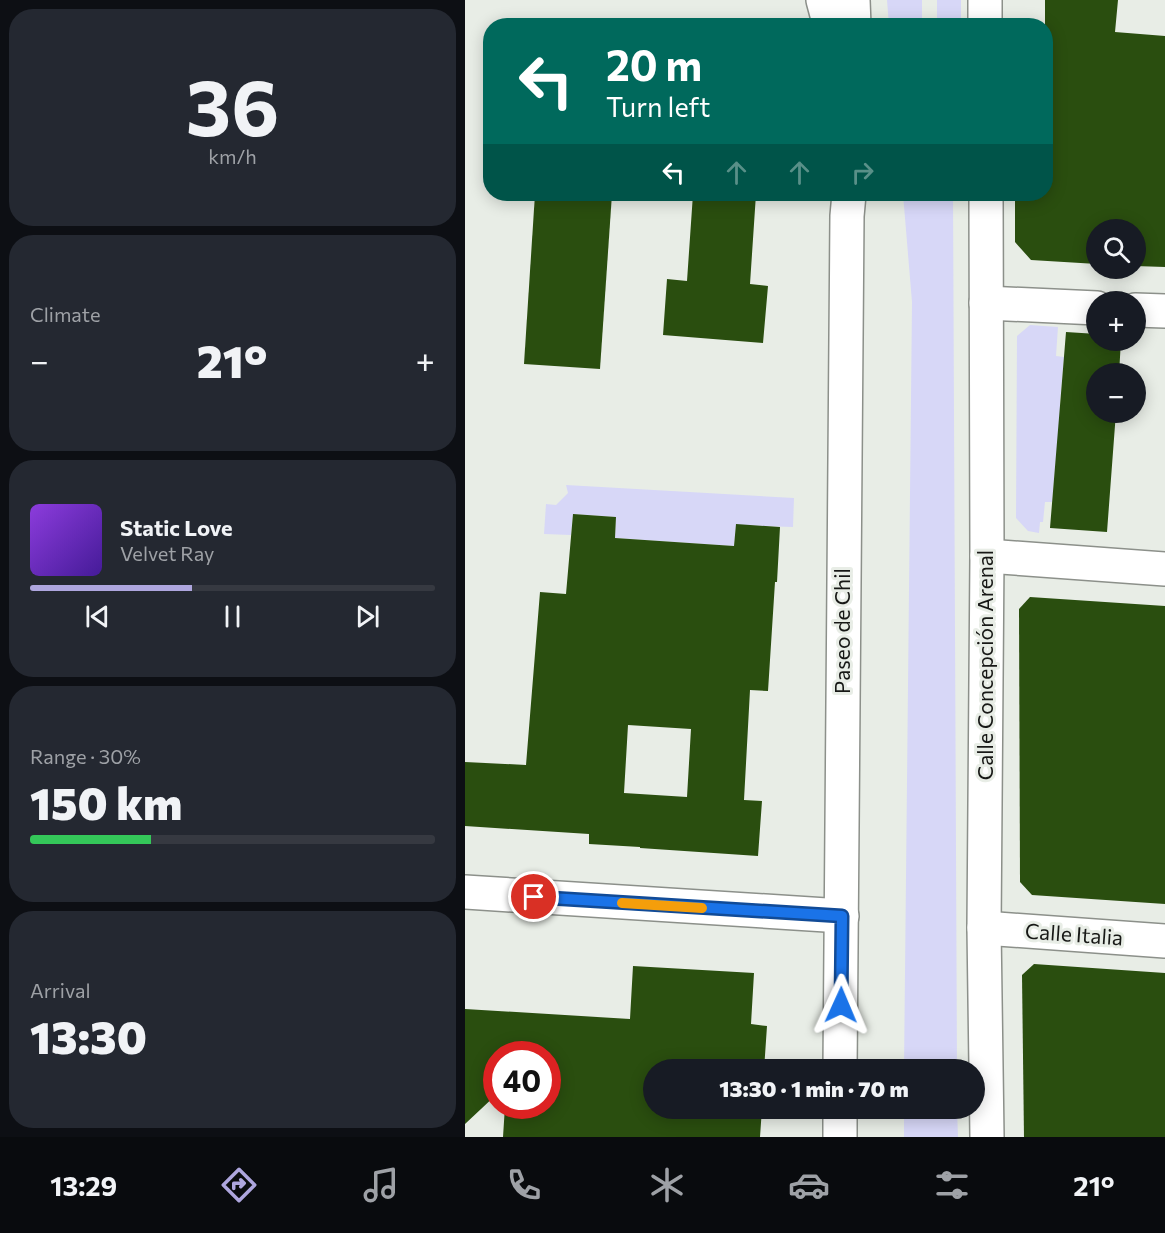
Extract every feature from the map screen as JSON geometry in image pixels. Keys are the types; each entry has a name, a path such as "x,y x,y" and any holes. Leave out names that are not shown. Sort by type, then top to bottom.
{"street":[{"path":"823,0 828,18"},
{"path":"853,0 854,18"},
{"path":"985,0 985,18"},
{"name":"Paseo de Chil","path":"840,1059 847,201"},
{"name":"Calle Concepción Arenal","path":"986,201 987,556 984,928 987,1137"},
{"path":"986,303 1086,308"},
{"path":"1146,310 1165,311"},
{"path":"987,556 1165,569"},
{"path":"465,892 842,916"},
{"name":"Calle Italia","path":"984,928 1165,941"},
{"path":"840,1119 840,1137"}],"shaded area":[{"path":"887,0 922,0 922,18 888,18"},
{"path":"937,0 961,0 961,18 937,18"},
{"path":"904,201 953,201 957,1059 904,1059 912,302"},
{"path":"1030,325 1058,327 1056,356 1064,357 1060,402 1065,458 1056,458 1052,502 1045,502 1043,522 1040,522 1039,533 1028,531 1016,518 1017,336"},
{"path":"566,485 794,498 793,527 736,525 734,546 615,538 616,517 573,514 571,535 544,534 546,504 556,505 568,493"},
{"path":"904,1119 957,1119 958,1137 904,1137"}],"building":[{"path":"1045,0 1118,0 1115,32 1165,36 1165,267 1146,266 1146,219 1086,219 1086,263 1031,260 1015,242 1015,201 1053,201 1053,18 1045,18"},
{"path":"535,201 612,201 600,369 524,364"},
{"path":"693,201 756,201 750,284 768,286 763,343 663,335 667,279 687,281"},
{"path":"1066,332 1086,333 1086,351 1120,351 1120,363 1086,363 1086,423 1115,423 1107,532 1050,528"},
{"path":"573,514 616,517 615,538 734,546 736,524 780,527 768,691 750,690 744,800 762,801 758,856 589,844 589,834 465,826 465,762 526,765 540,592 566,594","holes":["628,725 691,729 687,797 624,793"]},
{"path":"1030,597 1165,606 1165,904 1032,895 1020,882 1019,609"},
{"path":"1034,964 1165,973 1165,1137 1024,1137 1022,975"},
{"path":"633,966 754,973 751,1024 767,1026 765,1059 643,1059 643,1119 761,1119 760,1137 503,1137 504,1119 561,1119 561,1041 483,1041 483,1107 465,1124 465,1009 630,1019"}],"slow traffic":[{"path":"622,903 702,908"}],"route":[{"path":"534,897 842,916 841,1005"}]}
